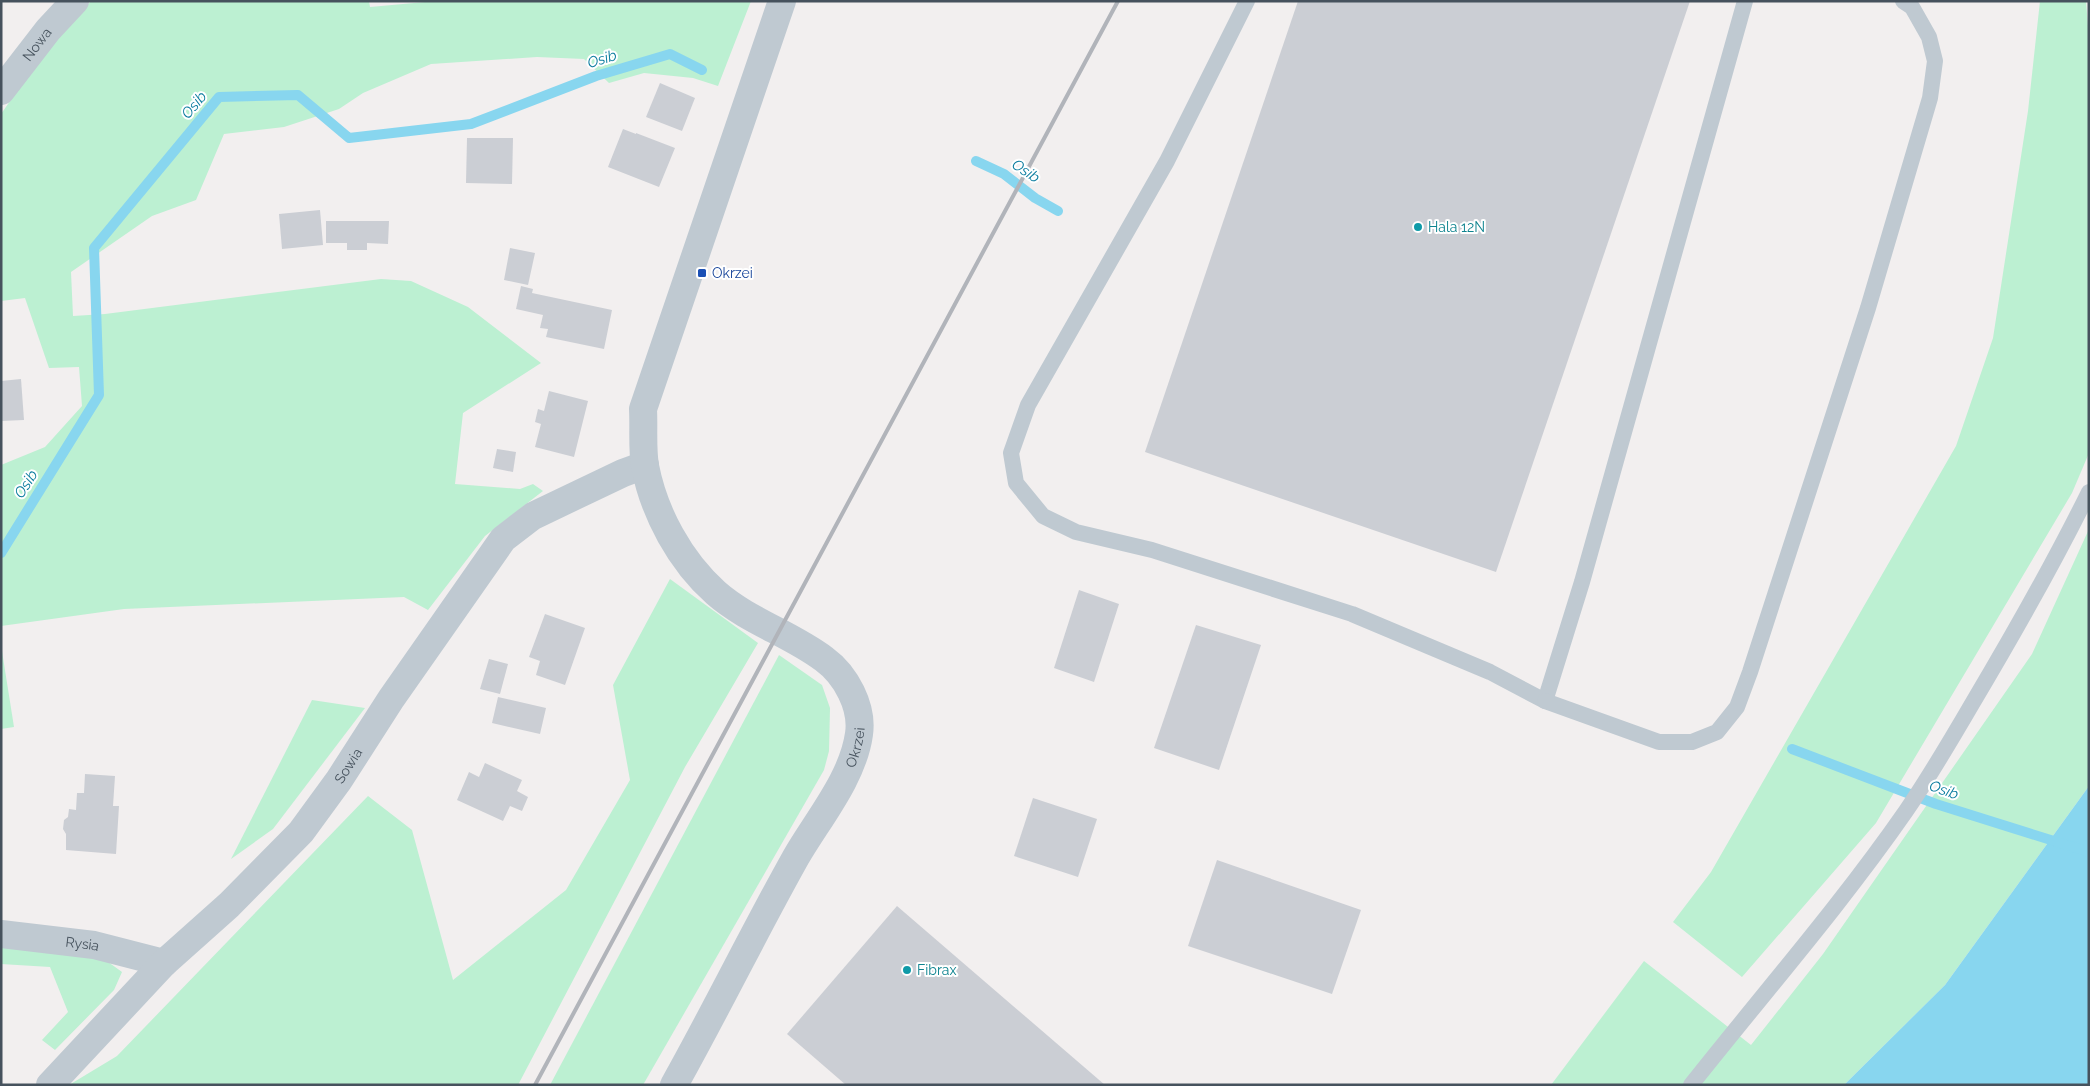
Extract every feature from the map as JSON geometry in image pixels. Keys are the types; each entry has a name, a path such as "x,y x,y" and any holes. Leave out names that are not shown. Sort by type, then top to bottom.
{"street":[{"name":"Nowa","path":"1,91 48,30 75,1"},
{"name":"Okrzei","path":"674,1085 797,856 849,769 859,733 858,710 846,682 825,660 749,616 716,593 686,559 660,516 645,465 643,409 782,1"},
{"name":"Sowia","path":"50,1085 164,963 236,898 301,832 339,780 392,699 503,539 533,516 623,473 645,465"},
{"name":"Rysia","path":"1,934 94,945 164,963"}],"lane":[{"path":"1247,1 1167,161 1028,406 1011,453 1016,483 1043,516 1076,532 1152,550 1352,614 1490,672 1545,701 1659,742 1692,742 1717,732 1737,706 1750,672 1868,308 1930,98 1935,62 1929,36 1912,7 1903,1"},
{"path":"1545,701 1587,563 1746,1"},
{"path":"1691,1085 1835,904 1905,812 1929,776 2004,651 2089,492"}],"green space":[{"path":"91,1 369,1 370,7 436,1 751,1 718,86 693,78 644,73 609,83 584,59 537,57 431,64 363,93 339,109 284,127 224,134 196,200 152,216 71,272 73,316 105,314 381,279 411,281 468,307 541,363 463,413 455,484 520,489 533,484 543,491 485,536 428,610 404,597 124,609 1,626 1,465 45,447 82,406 79,367 49,368 25,298 1,301 1,114 40,58"},
{"path":"2040,1 2086,1 2089,38 2089,453 2072,493 1876,823 1742,977 1673,922 1711,872 1956,446 1993,338 2028,111"},
{"path":"2089,529 2089,786 1945,985 1844,1085 1551,1085 1644,961 1751,1045 1823,954 2032,654"},
{"path":"670,579 758,643 685,767 518,1085 69,1085 117,1056 368,796 412,830 453,980 566,890 630,780 613,685"},
{"path":"1,645 14,727 1,729"},
{"path":"779,655 822,685 830,708 829,751 824,770 643,1085 550,1085"},
{"path":"312,700 365,708 273,829 231,859"},
{"path":"40,947 97,954 122,972 114,990 55,1050 42,1040 68,1012 50,967 1,964 1,948"}],"water":[{"path":"2089,786 2089,1085 1844,1085 1945,985"}],"building":[{"name":"Hala 12N","path":"1298,1 1690,1 1496,572 1145,452"},
{"path":"660,83 695,98 682,131 646,117"},
{"path":"623,129 675,148 659,187 608,167"},
{"path":"467,138 513,138 512,184 466,183"},
{"path":"320,210 323,245 282,249 279,214"},
{"path":"326,221 389,221 388,244 367,243 367,250 347,250 347,243 326,243"},
{"path":"510,248 535,253 528,285 504,280"},
{"path":"521,286 533,289 532,293 612,310 604,349 546,337 548,329 540,328 543,315 516,309"},
{"path":"21,379 24,420 1,421 1,381"},
{"path":"549,391 588,401 574,457 535,447 541,424 535,422 538,409 544,411"},
{"path":"497,449 516,452 513,472 493,468"},
{"path":"1079,590 1119,604 1094,682 1054,668"},
{"path":"545,614 585,628 565,685 536,675 540,661 529,657"},
{"path":"1196,625 1261,645 1219,770 1154,748"},
{"path":"489,659 508,664 500,694 480,689"},
{"path":"498,697 546,708 540,734 492,723"},
{"path":"485,763 522,780 517,791 528,797 522,811 510,806 503,821 457,800 469,772 479,777"},
{"path":"85,774 115,776 113,806 119,806 116,854 66,850 66,834 63,829 64,820 68,817 69,809 76,810 77,793 84,793"},
{"path":"1033,798 1097,819 1078,877 1014,856"},
{"path":"1217,860 1361,910 1332,994 1188,946"},
{"name":"Fibrax","path":"897,906 1105,1085 846,1085 787,1034"}],"waterway":[{"name":"Osib","path":"1,553 99,395 94,248 219,97 298,95 349,138 471,124 596,76 670,54 702,70"},
{"name":"Osib","path":"976,161 1004,174 1035,198 1058,211"},
{"name":"Osib","path":"1792,749 1936,804 2089,852"}],"railway":[{"path":"535,1085 1118,1"}],"place":[{"name":"Hala 12N","path":"1418,227"},
{"name":"Okrzei","path":"702,273"},
{"name":"Fibrax","path":"907,970"}]}
